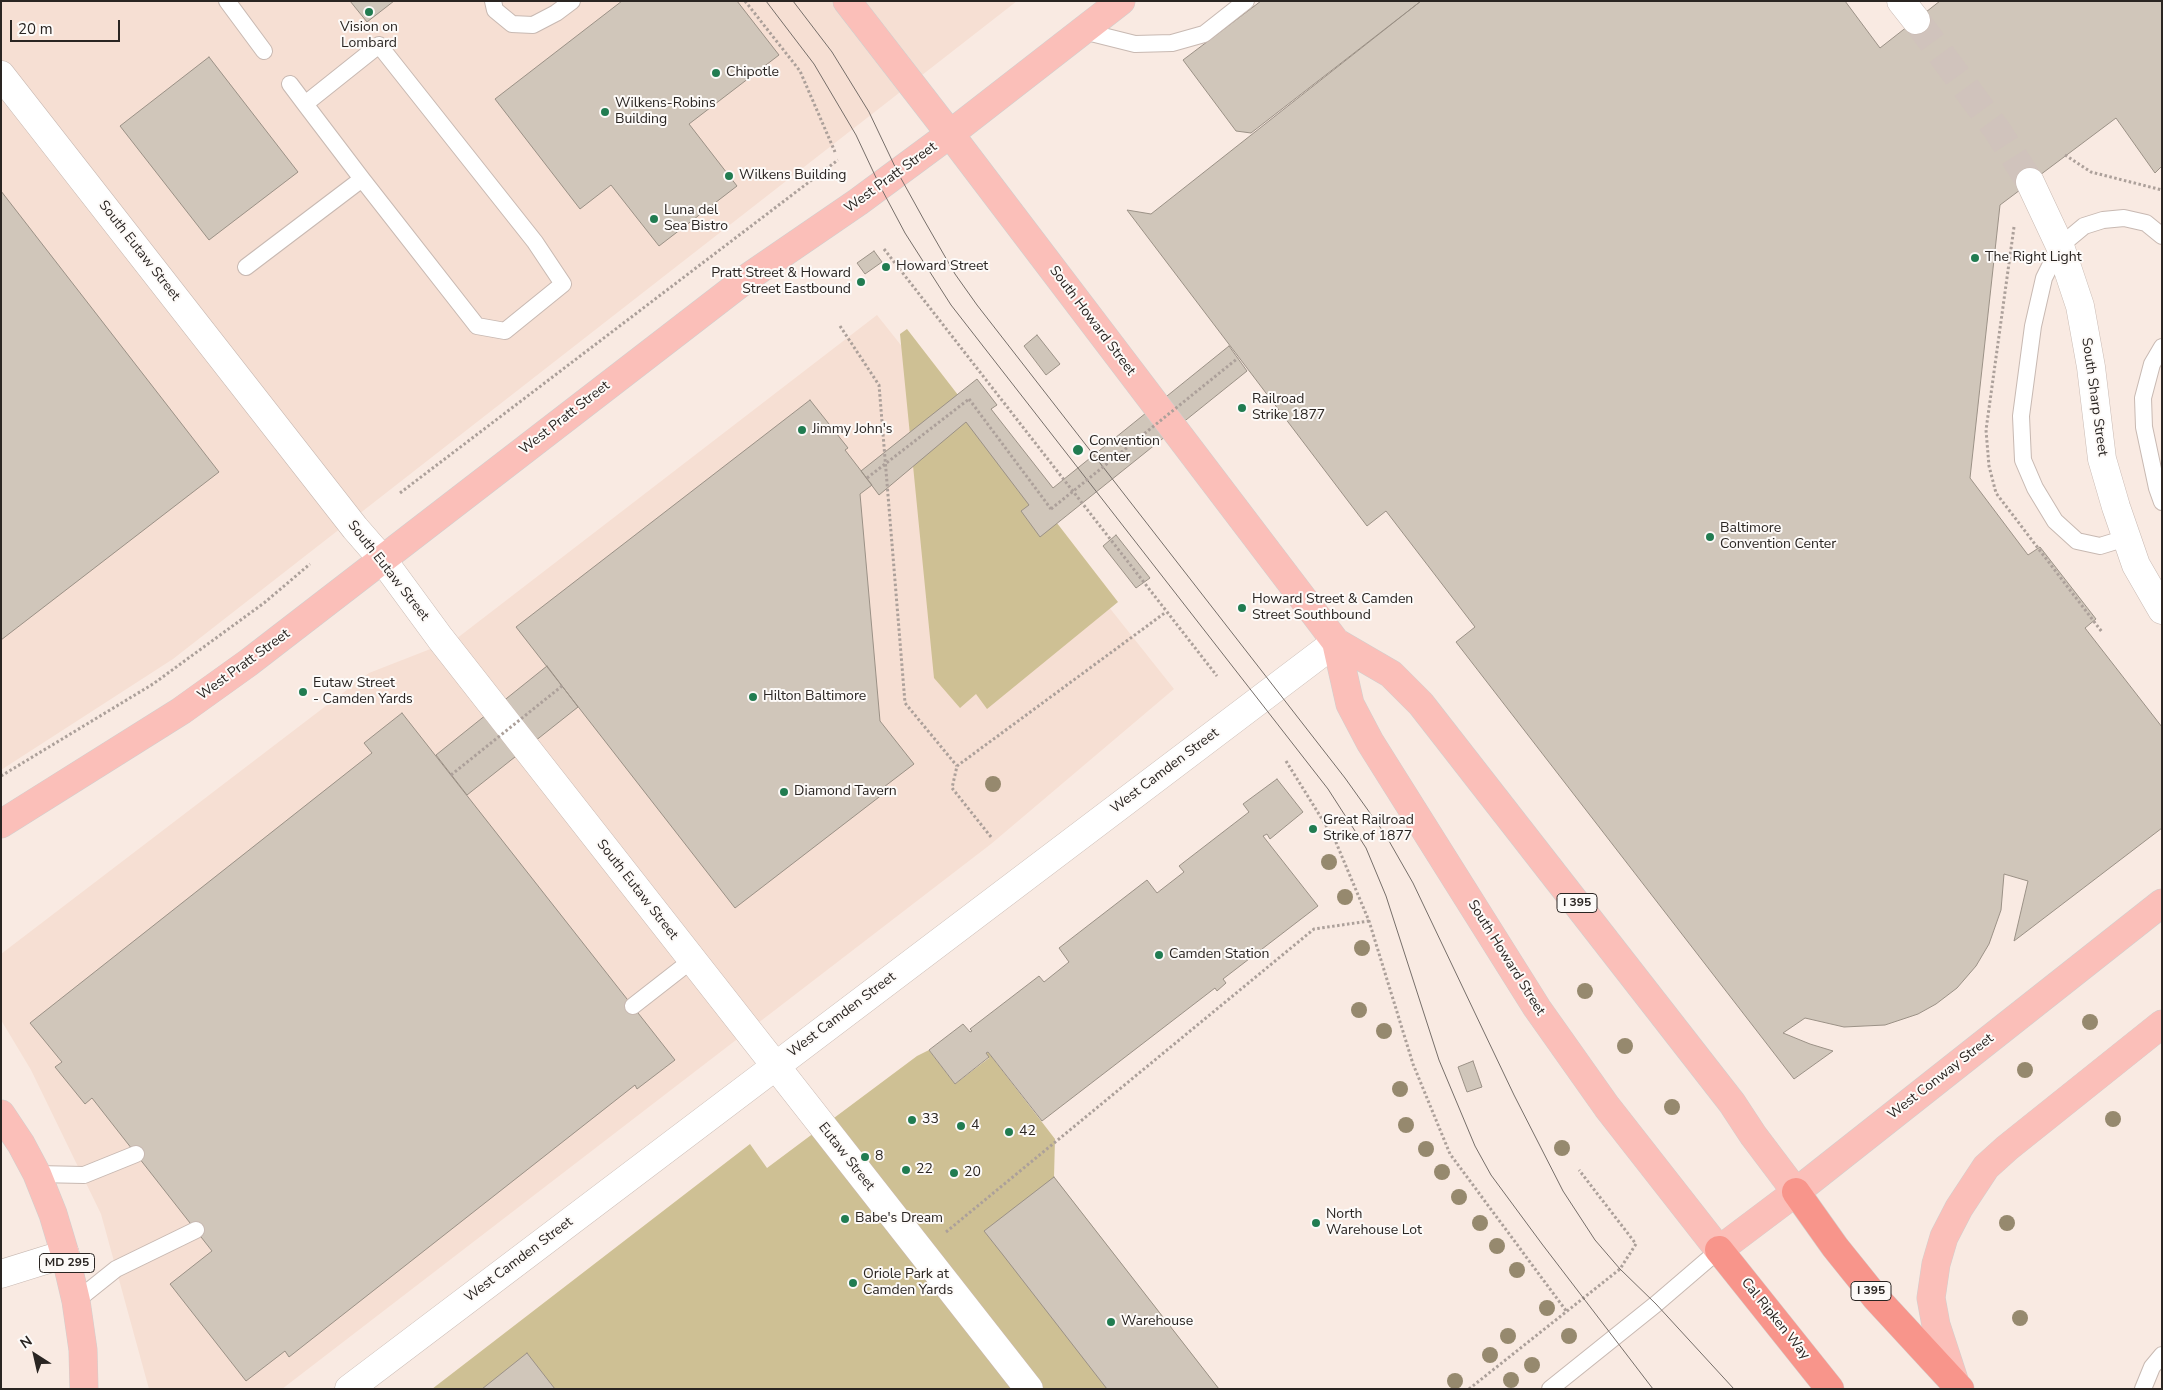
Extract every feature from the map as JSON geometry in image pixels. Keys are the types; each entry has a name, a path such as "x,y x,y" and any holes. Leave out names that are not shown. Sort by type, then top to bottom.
{"highway":[{"name":"I 395","path":"1796,1192 1836,1248 1876,1298 1957,1386"},
{"name":"Cal Ripken Way","path":"1719,1250 1830,1389"}],"main road":[{"name":"South Howard Street","path":"847,1 1336,642 1391,674 1421,704 1732,1103 1753,1135 1796,1192"},
{"name":"West Pratt Street","path":"1,824 181,711 248,664 750,276 858,202 950,134 1122,1"},
{"name":"South Howard Street","path":"1336,642 1350,704 1370,742 1496,943 1537,1008 1607,1107 1719,1250"},
{"name":"West Conway Street","path":"1719,1250 1796,1192 2162,903"},
{"path":"1957,1386 1936,1325 1932,1298 1936,1264 1944,1236 1986,1167 2006,1148 2162,1024"},
{"name":"MD 295","path":"1,1114 21,1144 37,1174 53,1214 76,1301 83,1350 84,1389"}],"street":[{"name":"South Eutaw Street","path":"1,75 355,528 382,559 440,638 775,1066"},
{"name":"South Sharp Street","path":"2030,182 2060,246 2080,306 2091,367 2102,459 2126,538 2136,565 2162,610"},
{"name":"West Camden Street","path":"348,1389 1336,642"},
{"name":"Eutaw Street","path":"775,1066 1028,1389"},
{"path":"1,1274 65,1254"}],"lane":[{"path":"227,1 264,52"},
{"path":"493,1 495,10 512,24 533,25 556,13 572,1"},
{"path":"1083,31 1135,44 1172,43 1204,34 1246,1"},
{"path":"290,84 305,104 362,178 477,326 505,331 563,284 535,242 379,45 305,104"},
{"path":"246,267 362,178"},
{"path":"2126,538 2100,546 2077,541 2055,521 2035,488 2022,460 2021,416 2032,326 2044,278 2060,246 2084,226 2103,220 2124,218 2146,223 2162,236"},
{"path":"2162,347 2152,364 2143,398 2144,427 2157,488 2162,502"},
{"path":"633,1006 692,960"},
{"path":"37,1174 84,1175 136,1154"},
{"path":"76,1301 116,1268 196,1230"},
{"path":"1550,1389 1656,1304 1719,1250"},
{"path":"2143,1389 2152,1367 2162,1355"}],"path":[{"path":"745,1 800,71 835,152"},
{"path":"2065,155 2091,172 2162,190"},
{"path":"400,493 838,160"},
{"path":"2014,224 1986,430 1989,466 1996,493 2102,632"},
{"path":"884,249 1217,676"},
{"path":"840,326 879,385 905,703 957,766"},
{"path":"867,478 969,399 1051,509 1238,358"},
{"path":"1,776 153,684 264,604 310,564"},
{"path":"990,837 952,788 957,766 1166,612"},
{"path":"451,775 562,686"},
{"path":"1286,761 1335,840 1369,921 1413,1064 1450,1154 1567,1312"},
{"path":"921,1254 1314,929 1369,921"},
{"path":"1469,1389 1620,1270 1636,1244 1579,1170"}],"shaded area":[{"path":"1,1 1017,1 173,659 1,770"},
{"path":"877,315 1174,689 991,844 282,1389 149,1389 101,1214 31,1070 1,1020 1,954 369,673 456,639"},
{"path":"907,329 1118,602 987,709 976,694 960,708 934,678 900,334"},
{"name":"Oriole Park at Camden Yards","path":"929,1050 955,1084 989,1058 986,1053 988,1052 1055,1139 1054,1177 1219,1389 432,1389 750,1144 767,1168 917,1056"}],"building":[{"name":"Vision on Lombard","path":"350,1 394,1 367,22"},
{"name":"Wilkens-Robins Building","path":"622,1 737,1 779,55 689,124 737,186 659,246 611,185 580,209 495,99"},
{"path":"1261,1 1421,1 1251,133 1236,131 1183,60"},
{"name":"Baltimore Convention Center","path":"1421,1 1845,1 1880,48 1940,1 2162,1 2162,166 2155,173 2116,118 2000,205 1970,478 2028,555 2040,547 2096,619 2085,628 2162,727 2162,828 2014,941 2028,881 2004,874 2001,910 1989,944 1976,966 1957,988 1936,1004 1918,1014 1885,1025 1844,1027 1805,1018 1783,1033 1833,1051 1794,1079 1456,642 1475,627 1386,511 1367,526 1127,210 1151,214"},
{"path":"209,57 298,172 209,240 120,126"},
{"path":"1,191 219,472 1,640"},
{"path":"874,251 882,262 865,274 857,263"},
{"path":"1037,335 1060,364 1046,375 1024,346"},
{"path":"1229,346 1247,371 1040,537 1021,511 1029,505 966,422 879,495 861,471 977,379 997,405 991,409 1053,488"},
{"path":"810,400 848,448 845,450 872,485 860,494 880,721 914,764 880,790 883,794 735,908 516,627"},
{"path":"1116,535 1150,578 1136,588 1103,546"},
{"path":"547,666 578,707 467,795 436,755"},
{"path":"402,713 675,1060 637,1089 635,1085 289,1357 285,1351 246,1381 170,1284 212,1251 92,1098 85,1104 55,1067 62,1062 30,1023 372,753 364,743"},
{"name":"Camden Station","path":"1277,779 1303,812 1270,839 1267,834 1263,836 1318,906 1223,979 1226,983 1217,991 1215,988 1042,1121 988,1052 986,1053 989,1057 955,1084 929,1050 963,1024 970,1032 972,1031 970,1029 1039,976 1044,982 1069,962 1059,948 1147,880 1157,893 1184,872 1179,866 1249,812 1243,804"},
{"path":"1473,1061 1482,1087 1467,1092 1458,1067"},
{"name":"Warehouse","path":"1054,1177 1219,1389 1107,1389 984,1231"},
{"path":"527,1353 555,1389 482,1389"}],"tunnel":[{"path":"1916,20 1997,130 2030,182"}],"tram line":[{"path":"766,1 814,64 856,135 905,233 951,305 1328,789 1366,848 1386,896 1439,1060 1475,1146 1491,1175 1653,1389"},
{"path":"793,1 832,52 869,112 898,173 924,220 955,274 977,305 1345,778 1385,834 1413,883 1514,1095 1563,1191 1595,1240 1620,1269 1656,1304 1734,1389"}],"place":[{"name":"Vision on Lombard","path":"369,12"},
{"name":"Chipotle","path":"716,73"},
{"name":"Wilkens-Robins Building","path":"605,112"},
{"name":"Wilkens Building","path":"729,176"},
{"name":"Luna del Sea Bistro","path":"654,219"},
{"name":"The Right Light","path":"1975,258"},
{"name":"Howard Street","path":"886,267"},
{"name":"Pratt Street & Howard Street Eastbound","path":"861,282"},
{"name":"Railroad Strike 1877","path":"1242,408"},
{"name":"Jimmy John's","path":"802,430"},
{"name":"Convention Center","path":"1078,450"},
{"name":"Baltimore Convention Center","path":"1710,537"},
{"name":"Howard Street & Camden Street Southbound","path":"1242,608"},
{"name":"Eutaw Street - Camden Yards","path":"303,692"},
{"name":"Hilton Baltimore","path":"753,697"},
{"name":"Diamond Tavern","path":"784,792"},
{"name":"Great Railroad Strike of 1877","path":"1313,829"},
{"name":"Camden Station","path":"1159,955"},
{"name":"33","path":"912,1120"},
{"name":"4","path":"961,1126"},
{"name":"42","path":"1009,1132"},
{"name":"8","path":"865,1157"},
{"name":"22","path":"906,1170"},
{"name":"20","path":"954,1173"},
{"name":"Babe's Dream","path":"845,1219"},
{"name":"North Warehouse Lot","path":"1316,1223"},
{"name":"Oriole Park at Camden Yards","path":"853,1283"},
{"name":"Warehouse","path":"1111,1322"}]}
